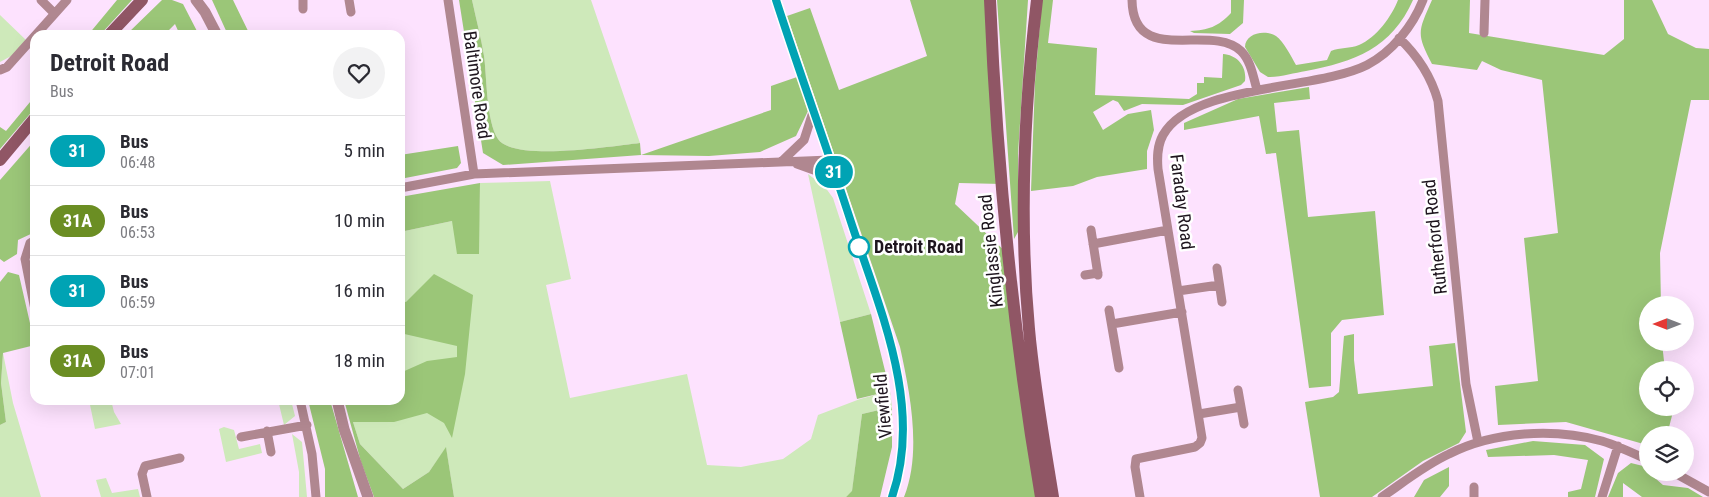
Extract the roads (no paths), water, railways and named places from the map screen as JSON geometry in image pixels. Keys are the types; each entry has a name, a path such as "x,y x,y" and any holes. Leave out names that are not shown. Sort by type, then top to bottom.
{"main road":[{"path":"114,30 142,0"},
{"name":"Kinglassie Road","path":"990,0 1006,234 1021,372 1040,497"},
{"name":"Kinglassie Road","path":"1037,0 1028,107 1024,237 1029,328 1035,388 1054,497"},
{"path":"0,160 30,124"}],"street":[{"path":"41,0 54,13"},
{"path":"39,30 66,0"},
{"path":"196,0 214,30"},
{"path":"202,0 205,12"},
{"path":"349,0 351,12"},
{"name":"Baltimore Road","path":"448,0 474,174"},
{"name":"Viewfield","path":"776,0 840,188 883,321 897,374 902,447 892,497"},
{"path":"1132,0 1137,21 1152,36 1220,42 1238,48 1250,65 1257,90"},
{"name":"Faraday Road","path":"1140,497 1135,467 1136,459 1198,445 1202,438 1157,162 1158,148 1163,134 1174,122 1191,111 1224,98 1341,75 1357,70 1378,58 1399,38 1412,22 1423,0"},
{"path":"1484,33 1485,0"},
{"name":"Rutherford Road","path":"1399,38 1420,60 1438,101 1466,384 1478,442"},
{"path":"0,70 7,67 30,41"},
{"path":"785,162 804,140 810,127 813,108"},
{"path":"405,187 474,174 830,160"},
{"path":"785,162 822,173 840,188"},
{"path":"1085,275 1098,274 1091,230"},
{"path":"1093,244 1168,230"},
{"path":"30,243 25,259 30,284"},
{"path":"1216,268 1222,302"},
{"path":"1178,292 1219,285"},
{"path":"1110,310 1119,368"},
{"path":"1112,324 1182,312"},
{"path":"1238,390 1244,424"},
{"path":"301,405 307,425 316,497"},
{"path":"338,405 344,429 368,497"},
{"path":"1198,414 1241,407"},
{"path":"241,437 307,425"},
{"path":"267,431 271,452"},
{"path":"1382,497 1438,460 1478,442 1516,435 1584,437 1618,446 1639,456"},
{"path":"1602,497 1618,446"},
{"path":"146,497 142,474 145,466 180,458"},
{"path":"1689,481 1709,492"},
{"path":"1474,487 1474,497"}],"place":[{"name":"Detroit Road","path":"859,247"}]}
